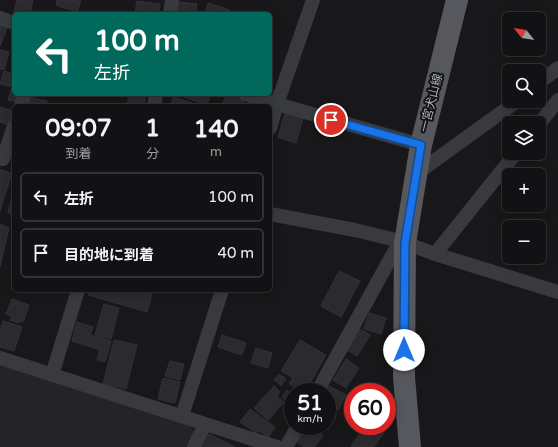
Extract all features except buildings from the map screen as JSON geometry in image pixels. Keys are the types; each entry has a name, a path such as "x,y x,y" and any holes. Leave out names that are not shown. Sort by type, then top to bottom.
{"main road":[{"name":"一宮犬山線","path":"410,447 404,377 402,242 421,145 457,0"}],"street":[{"path":"170,12 172,0"},
{"path":"272,121 313,0"},
{"path":"0,18 12,22"},
{"path":"546,78 558,68"},
{"path":"251,96 421,145"},
{"path":"548,119 558,100"},
{"path":"416,174 506,108"},
{"path":"6,159 12,134"},
{"path":"435,254 510,160"},
{"path":"272,214 355,230 402,242 435,254 558,292"},
{"path":"322,383 402,242"},
{"path":"52,375 77,292"},
{"path":"182,416 221,292"},
{"path":"0,358 277,447"},
{"path":"194,447 205,424"},
{"path":"286,447 293,435"}],"shaded area":[{"path":"0,364 192,427 194,434 189,447 0,447"}],"route":[{"path":"331,120 421,145 404,254 404,350"}]}
